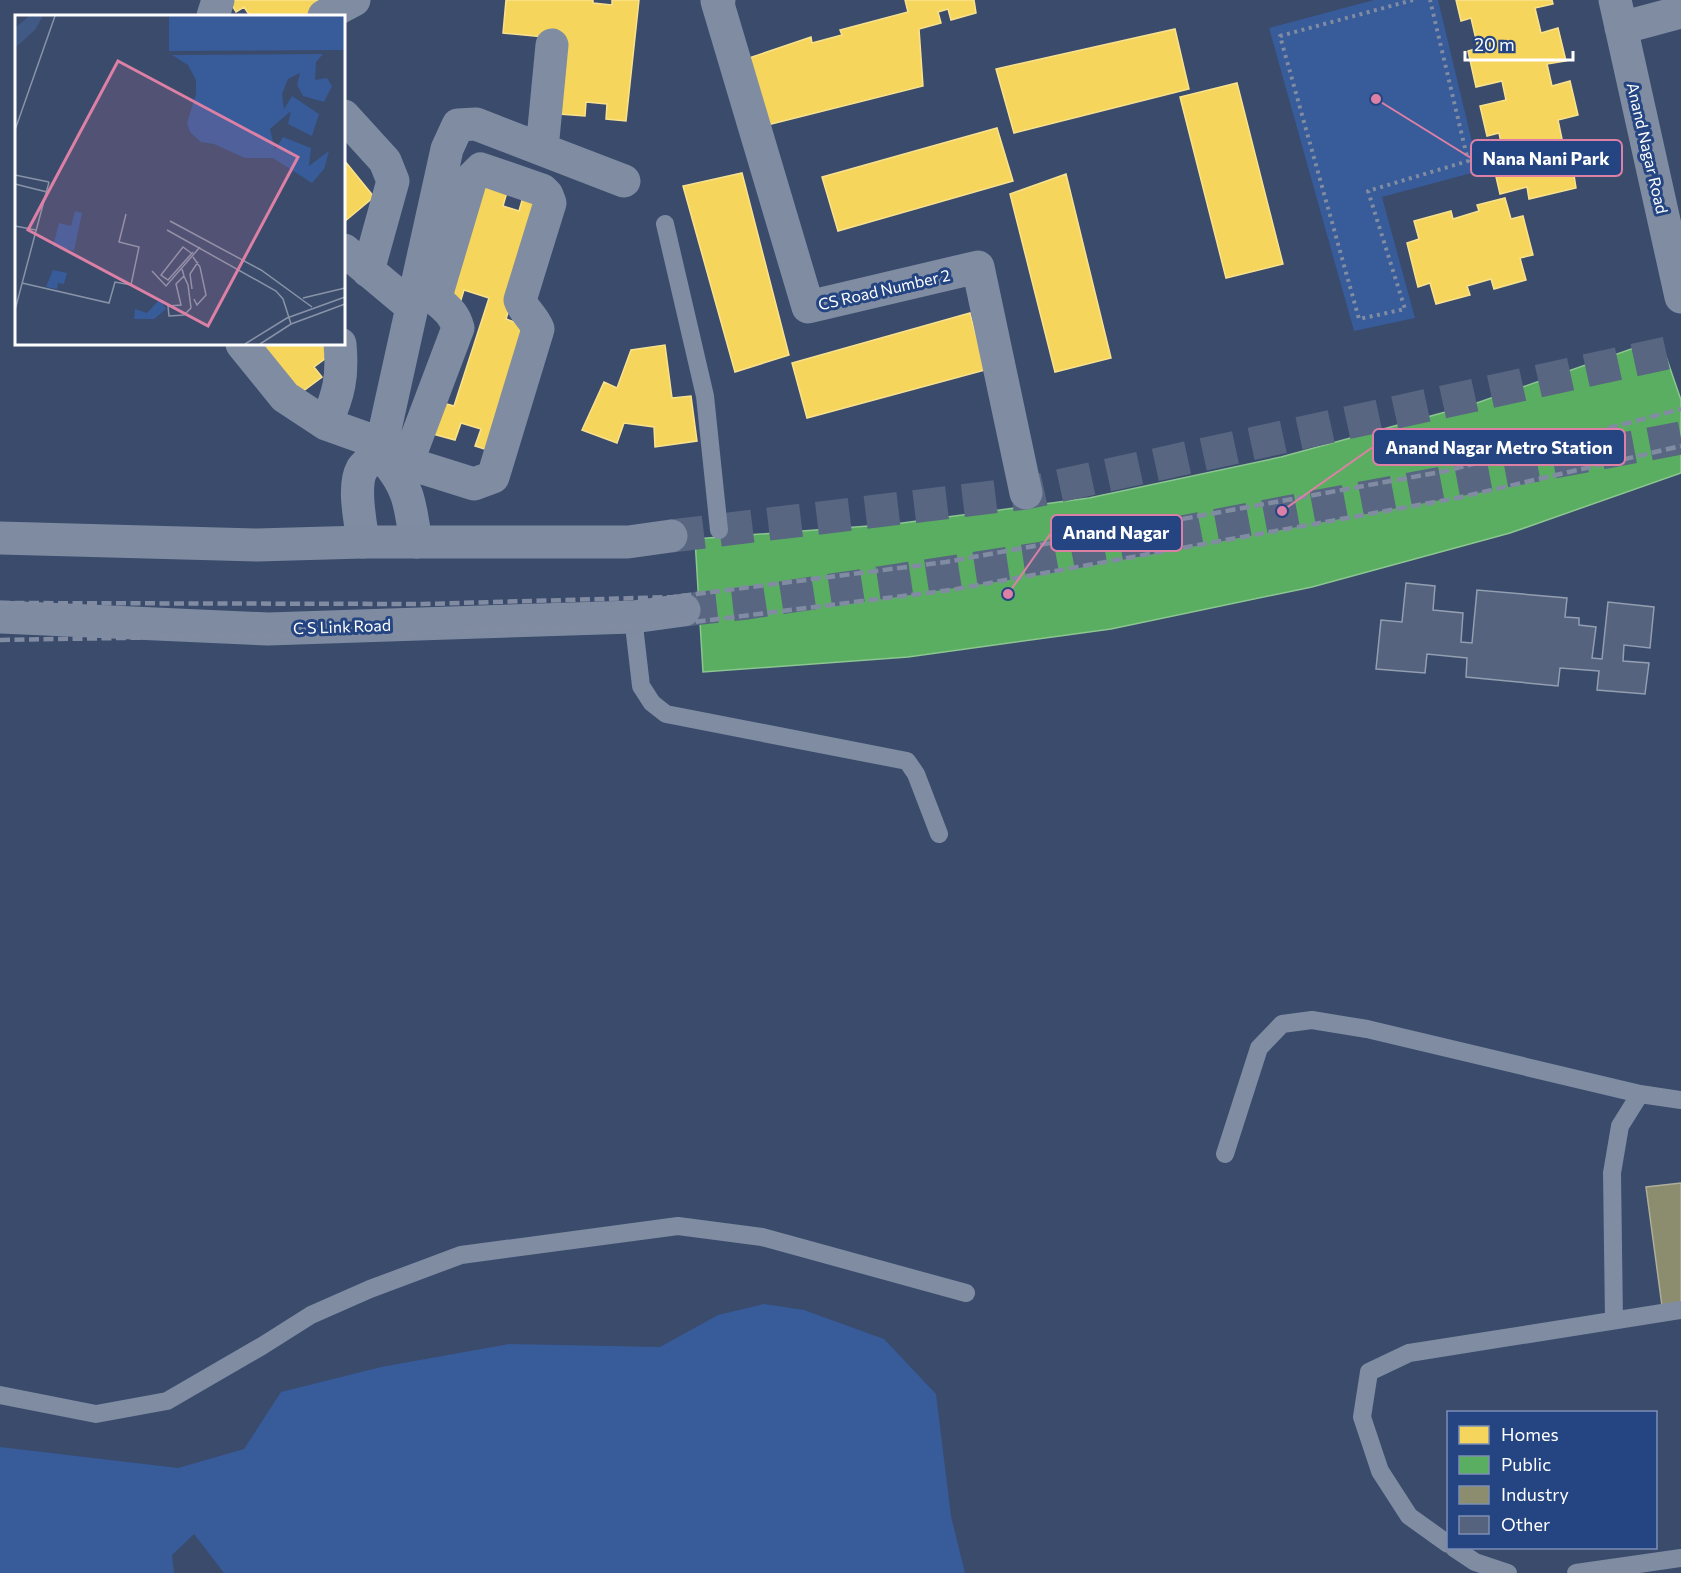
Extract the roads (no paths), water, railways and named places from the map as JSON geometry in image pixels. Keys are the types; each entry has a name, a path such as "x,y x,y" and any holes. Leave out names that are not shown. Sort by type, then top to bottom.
{"main road":[{"path":"0,538 257,545 363,542 628,542 671,536"},
{"name":"C S Link Road","path":"0,617 268,629 633,617 684,610"}],"street":[{"path":"213,15 218,0"},
{"path":"326,15 354,0"},
{"name":"CS Road Number 2","path":"719,0 717,1 720,12 808,307 978,267 1026,493"},
{"path":"1618,14 1681,12"},
{"name":"Anand Nagar Road","path":"1618,14 1681,297"},
{"path":"542,149 552,45"},
{"path":"345,117 385,161 393,181 356,260 412,307"},
{"path":"416,542 408,496 393,459 412,307 447,149 458,125 476,124 624,181"},
{"path":"243,345 285,397 326,424 393,459 474,484 493,477 538,329 520,300 550,203 547,195 542,190 481,169 471,179 436,293 437,300 451,312 458,328 393,459 362,470 358,484 358,506 363,542"},
{"path":"326,424 338,397 342,370 340,345"}],"lane":[{"path":"665,224 705,396 719,530"},
{"path":"633,617 641,686 652,703 666,714 907,761 916,774 939,834"},
{"path":"1225,1154 1259,1048 1282,1024 1311,1020 1367,1029 1640,1094 1681,1100"},
{"path":"1614,1320 1612,1173 1620,1126 1640,1094"},
{"path":"0,1395 96,1414 166,1401 311,1315 370,1288 461,1255 678,1226 762,1237 966,1293"},
{"path":"1447,1543 1409,1516 1380,1471 1362,1417 1369,1372 1409,1353 1681,1310"},
{"path":"1456,1549 1475,1562 1508,1573"},
{"path":"1576,1573 1681,1558"}],"tunnel":[{"path":"671,536 1026,493 1681,350"},
{"path":"684,610 747,603 1043,558 1681,438"}],"railway":[{"path":"0,603 423,604 673,597 946,562 1446,471 1681,409"},
{"path":"0,640 421,633 678,624 951,590 1457,498 1681,446"}],"place":[{"name":"Nana Nani Park","path":"1376,99"},
{"name":"Anand Nagar Metro Station","path":"1282,511"},
{"name":"Anand Nagar","path":"1008,594"}]}
